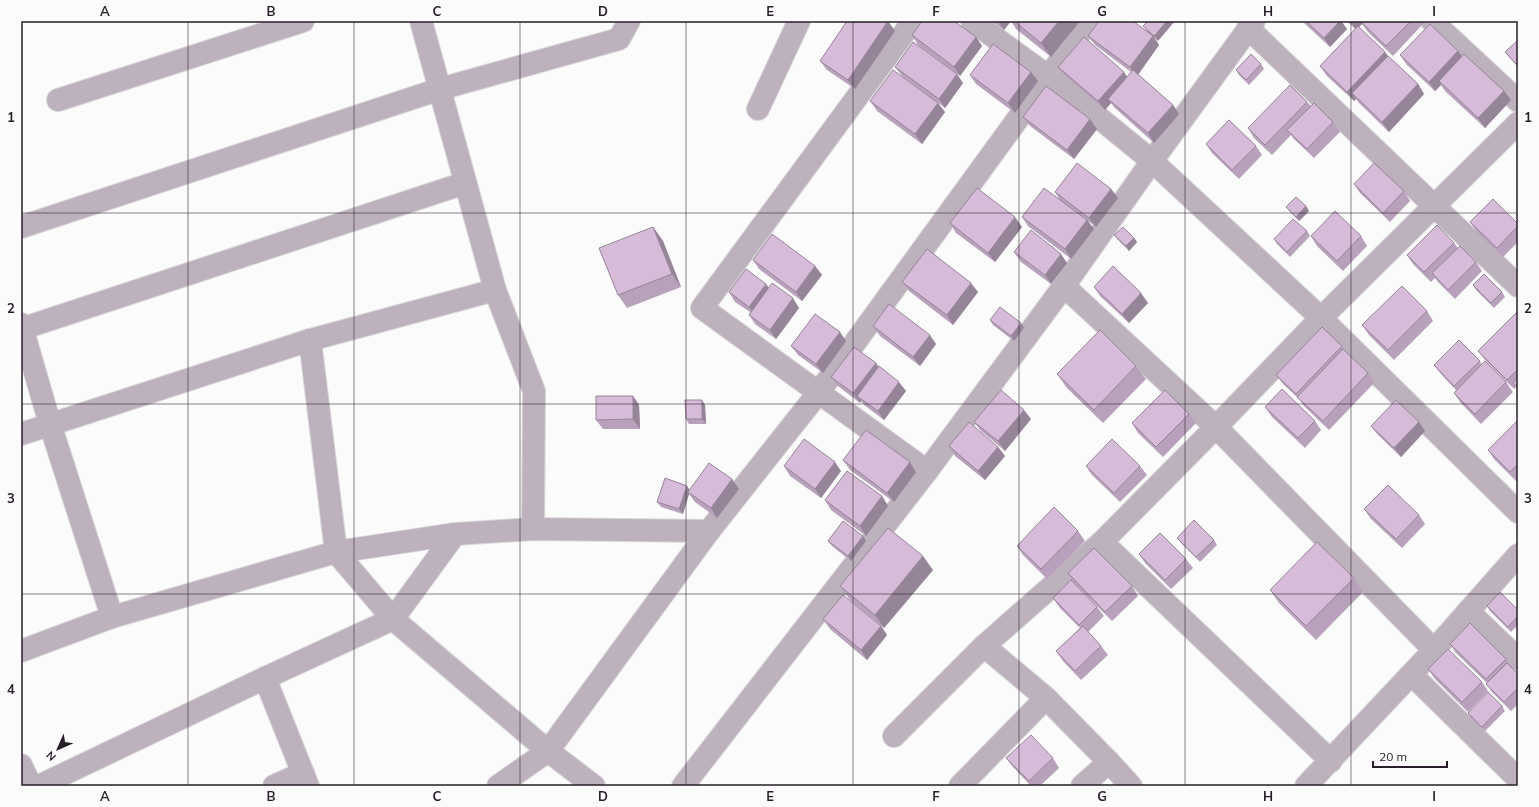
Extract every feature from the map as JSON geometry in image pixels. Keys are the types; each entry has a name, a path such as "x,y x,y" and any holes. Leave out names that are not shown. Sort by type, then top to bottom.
{"street":[{"path":"58,100 303,21"},
{"path":"421,21 495,290 534,391 533,529"},
{"path":"21,227 440,89 619,39 629,21"},
{"path":"758,109 799,21"},
{"path":"913,21 702,308 927,470"},
{"path":"972,21 1049,77 1152,161 1321,318 1518,512"},
{"path":"498,786 548,751 709,531 819,392 1089,21"},
{"path":"1432,21 1518,101"},
{"path":"683,786 927,470 1064,286 1251,24 1518,286"},
{"path":"894,736 984,646 1102,542 1321,318 1518,123"},
{"path":"112,617 50,424 21,327 465,183"},
{"path":"1064,286 1216,427 1434,650"},
{"path":"21,434 310,340 495,290"},
{"path":"310,340 336,552 393,619 548,751 594,786"},
{"path":"21,651 112,617 336,552 455,534 533,529 709,531"},
{"path":"39,786 265,678 393,619 455,534"},
{"path":"1102,542 1330,761"},
{"path":"1306,786 1412,675 1518,555"},
{"path":"1468,610 1518,659"},
{"path":"984,646 1046,698 1109,762 1130,786"},
{"path":"1412,675 1518,779"},
{"path":"265,678 306,779 274,786"},
{"path":"960,786 1046,698"},
{"path":"1082,786 1109,762"},
{"path":"21,765 31,786"}],"building":[{"path":"847,21 888,21 848,80 820,61"},
{"path":"922,21 954,21 976,37 954,67 912,35"},
{"path":"1014,21 1059,21 1041,43"},
{"path":"1099,21 1133,21 1153,36 1130,67 1088,36"},
{"path":"1148,21 1167,21 1154,36 1143,26"},
{"path":"1306,21 1340,21 1324,38"},
{"path":"1411,21 1386,46 1361,22"},
{"path":"1430,24 1458,51 1429,82 1400,55"},
{"path":"1358,26 1385,52 1347,92 1320,66"},
{"path":"1084,37 1124,72 1098,101 1058,67"},
{"path":"1517,41 1518,42 1518,66 1505,52"},
{"path":"913,42 957,74 939,99 895,67"},
{"path":"993,44 1031,72 1008,103 970,75"},
{"path":"1251,54 1261,64 1246,80 1236,70"},
{"path":"1464,54 1504,91 1478,118 1439,81"},
{"path":"1388,56 1418,84 1382,122 1352,93"},
{"path":"893,70 938,103 915,134 870,101"},
{"path":"1133,70 1173,105 1148,133 1108,99"},
{"path":"1290,85 1307,102 1265,145 1248,128"},
{"path":"1046,86 1090,119 1067,150 1023,117"},
{"path":"1314,103 1333,122 1307,149 1287,130"},
{"path":"1229,120 1256,146 1232,170 1206,144"},
{"path":"1077,163 1111,189 1089,218 1055,192"},
{"path":"1374,163 1404,191 1383,213 1354,184"},
{"path":"977,188 1015,217 988,253 950,223"},
{"path":"1044,188 1087,220 1065,249 1022,217"},
{"path":"1296,197 1306,206 1296,217 1286,207"},
{"path":"1493,199 1518,224 1518,226 1497,248 1470,222"},
{"path":"1335,211 1361,236 1337,261 1311,236"},
{"path":"1293,219 1307,231 1287,252 1274,239"},
{"path":"1437,225 1454,243 1424,272 1407,255"},
{"path":"653,227 672,274 618,295 599,248"},
{"path":"1123,227 1134,238 1126,246 1114,235"},
{"path":"1031,230 1061,254 1045,275 1014,252"},
{"path":"772,234 815,266 796,292 753,260"},
{"path":"1460,246 1476,262 1448,290 1432,273"},
{"path":"927,249 971,283 947,315 902,282"},
{"path":"1113,266 1141,293 1122,314 1094,287"},
{"path":"746,269 766,284 749,307 729,292"},
{"path":"1484,274 1502,292 1491,303 1473,285"},
{"path":"772,283 793,298 770,330 749,315"},
{"path":"1402,286 1427,311 1388,350 1362,325"},
{"path":"889,304 930,335 913,357 873,326"},
{"path":"1000,307 1021,323 1011,336 990,320"},
{"path":"1518,311 1518,369 1507,380 1478,351"},
{"path":"815,314 840,332 816,364 791,346"},
{"path":"1322,327 1342,346 1296,394 1276,375"},
{"path":"1100,330 1136,366 1094,410 1057,374"},
{"path":"1459,340 1480,361 1454,386 1434,365"},
{"path":"854,347 876,363 853,393 831,377"},
{"path":"1343,349 1368,373 1323,421 1297,397"},
{"path":"1485,361 1506,382 1475,414 1454,393"},
{"path":"879,366 899,382 878,411 857,396"},
{"path":"1518,378 1518,388 1513,383"},
{"path":"1282,389 1315,421 1298,438 1265,407"},
{"path":"1001,390 1024,410 998,441 974,422"},
{"path":"1165,390 1189,414 1156,447 1132,423"},
{"path":"596,396 633,396 633,419 596,420"},
{"path":"685,400 702,400 702,419 686,419"},
{"path":"1396,400 1419,422 1394,448 1371,426"},
{"path":"1518,420 1518,464 1510,472 1488,450"},
{"path":"969,422 998,447 978,471 949,446"},
{"path":"866,430 910,462 887,493 843,460"},
{"path":"804,439 835,462 815,489 784,466"},
{"path":"1112,439 1140,466 1114,493 1086,466"},
{"path":"709,463 732,479 711,508 688,492"},
{"path":"847,471 882,496 860,526 825,500"},
{"path":"665,478 687,486 679,509 657,502"},
{"path":"1388,485 1419,515 1396,539 1364,509"},
{"path":"1054,507 1078,531 1041,569 1017,546"},
{"path":"1194,520 1214,540 1196,557 1177,538"},
{"path":"843,521 863,536 848,556 828,541"},
{"path":"888,528 923,556 875,615 840,586"},
{"path":"1160,533 1186,559 1165,580 1139,554"},
{"path":"1317,542 1354,578 1306,626 1270,590"},
{"path":"1094,548 1132,586 1105,612 1068,573"},
{"path":"1071,580 1097,607 1079,625 1053,598"},
{"path":"1500,592 1518,610 1518,616 1508,627 1487,606"},
{"path":"843,595 881,626 861,650 823,619"},
{"path":"1470,623 1506,659 1486,679 1450,644"},
{"path":"1083,626 1101,646 1075,671 1056,651"},
{"path":"1448,649 1482,682 1462,702 1428,669"},
{"path":"1507,663 1518,674 1518,688 1504,702 1486,684"},
{"path":"1488,692 1502,706 1482,727 1468,713"},
{"path":"1031,735 1053,758 1029,781 1006,758"}]}
